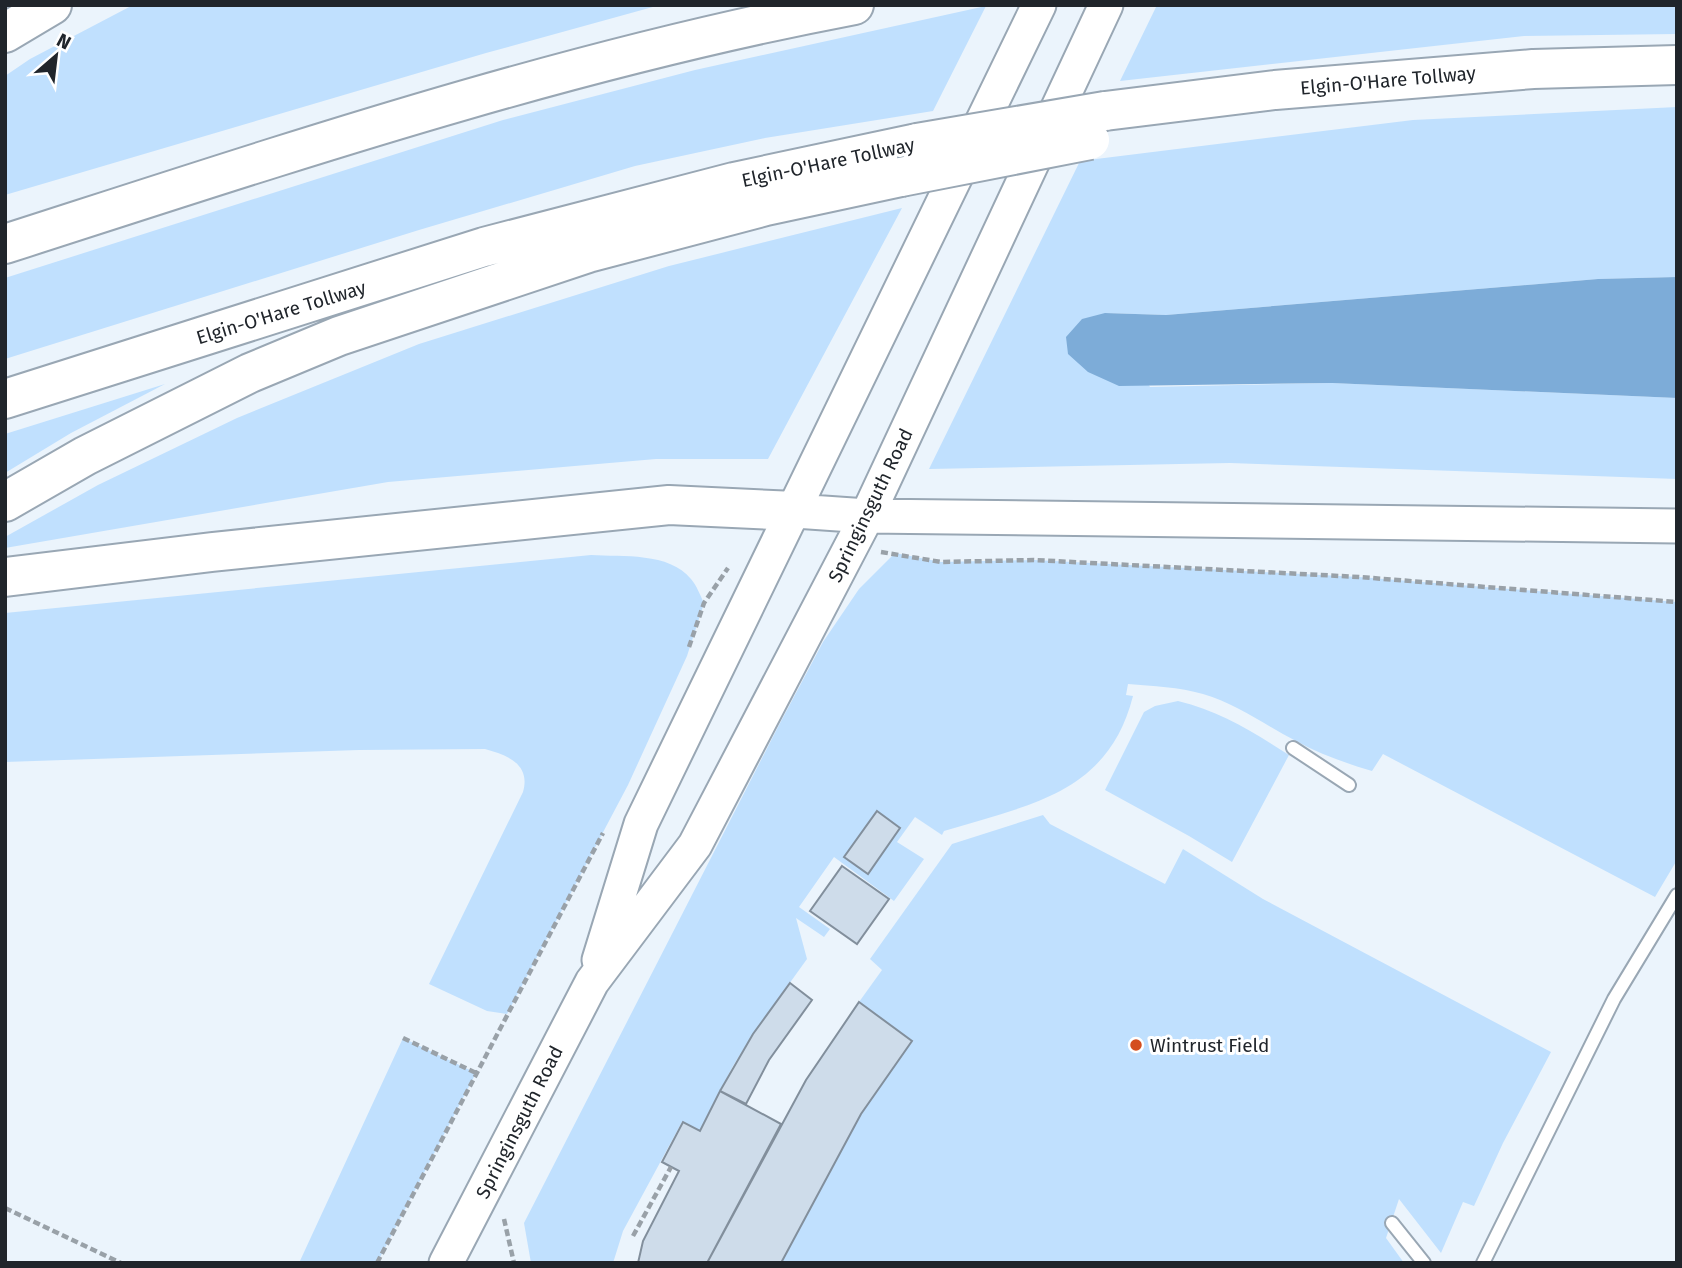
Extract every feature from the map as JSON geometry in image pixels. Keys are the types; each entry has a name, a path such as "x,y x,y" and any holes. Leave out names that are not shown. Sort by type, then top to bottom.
{"highway":[{"path":"5,33 52,5"},
{"path":"5,244 335,138 483,94 611,59 854,5"},
{"name":"Elgin-O'Hare Tollway","path":"5,399 484,247 734,181 918,143 1098,126 1275,90 1533,69 1677,65"},
{"path":"5,502 85,456 250,373 340,336 421,308 588,253 766,206 901,177 1098,126"},
{"path":"5,577 212,552 669,505 795,511"}],"street":[{"name":"Springinsguth Road","path":"592,982 641,824 1039,5"},
{"name":"Springinsguth Road","path":"446,1263 592,982 695,845 867,516 1106,5"},
{"path":"795,511 867,516 1677,526"}],"lane":[{"path":"1293,748 1349,785"},
{"path":"1483,1263 1614,999 1677,895"},
{"path":"1392,1223 1424,1263"}],"path":[{"path":"895,553 941,562 1034,560 1359,577 1677,601"},
{"path":"687,656 704,603 735,558"},
{"path":"377,1263 609,821"},
{"path":"403,1038 476,1073"},
{"path":"634,1236 671,1167"},
{"path":"5,1208 121,1263"}],"shaded area":[{"path":"133,5 660,5 486,53 5,195 5,76 30,59"},
{"path":"1157,5 1677,5 1677,34 1524,36 1120,81"},
{"path":"986,6 933,111 765,138 635,166 5,359 5,278 503,120 695,70"},
{"path":"1677,107 1677,277 1598,279 1166,315 1106,313 1150,387 1332,383 1677,398 1677,479 1230,463 929,469 1080,161 1413,120"},
{"path":"902,208 768,459 656,459 388,482 5,548 5,537 98,485 237,418 419,344 669,266"},
{"path":"1677,277 1677,398 1332,383 1119,386 1088,372 1068,354 1066,337 1082,319 1105,313 1166,315 1598,279"},
{"path":"165,384 71,433 5,473 5,434"},
{"path":"895,553 941,562 1034,560 1359,577 1677,602 1677,860 1655,897 1383,754 1372,771 1314,750 1215,698 1185,690 1128,684 1126,695 1133,696 1121,729 1105,755 1084,775 1060,791 1005,813 944,831 942,835 915,817 897,842 924,859 894,901 834,857 799,907 830,929 824,937 796,918 807,959 733,1066 700,1131 682,1122 623,1231 613,1263 531,1263 524,1223 779,725 823,642 859,589"},
{"path":"591,555 631,556 671,564 691,579 704,603 687,656 628,785 507,1014 487,1011 429,984 523,792 524,774 509,758 485,749 359,750 5,762 5,613"},
{"path":"1178,701 1222,716 1289,755 1232,862 1105,790 1144,712 1155,706"},
{"name":"Wintrust Field","path":"1043,815 1050,824 1165,884 1183,849 1263,899 1551,1052 1503,1143 1474,1206 1463,1202 1441,1253 1399,1199 1386,1238 1404,1263 781,1263 861,1114 912,1041 859,1002 882,970 870,959 952,844"},
{"path":"403,1038 476,1073 377,1263 299,1263"}],"building":[{"path":"877,811 900,828 868,874 844,857"},
{"path":"842,866 889,899 857,944 810,911"},
{"path":"790,983 812,1000 769,1060 746,1104 720,1091 753,1034"},
{"path":"859,1002 912,1041 861,1114 781,1263 707,1263 806,1080"},
{"path":"720,1091 781,1124 707,1263 638,1263 643,1241 679,1171 662,1162 683,1122 700,1131"}],"place":[{"name":"Wintrust Field","path":"1136,1045"}]}
